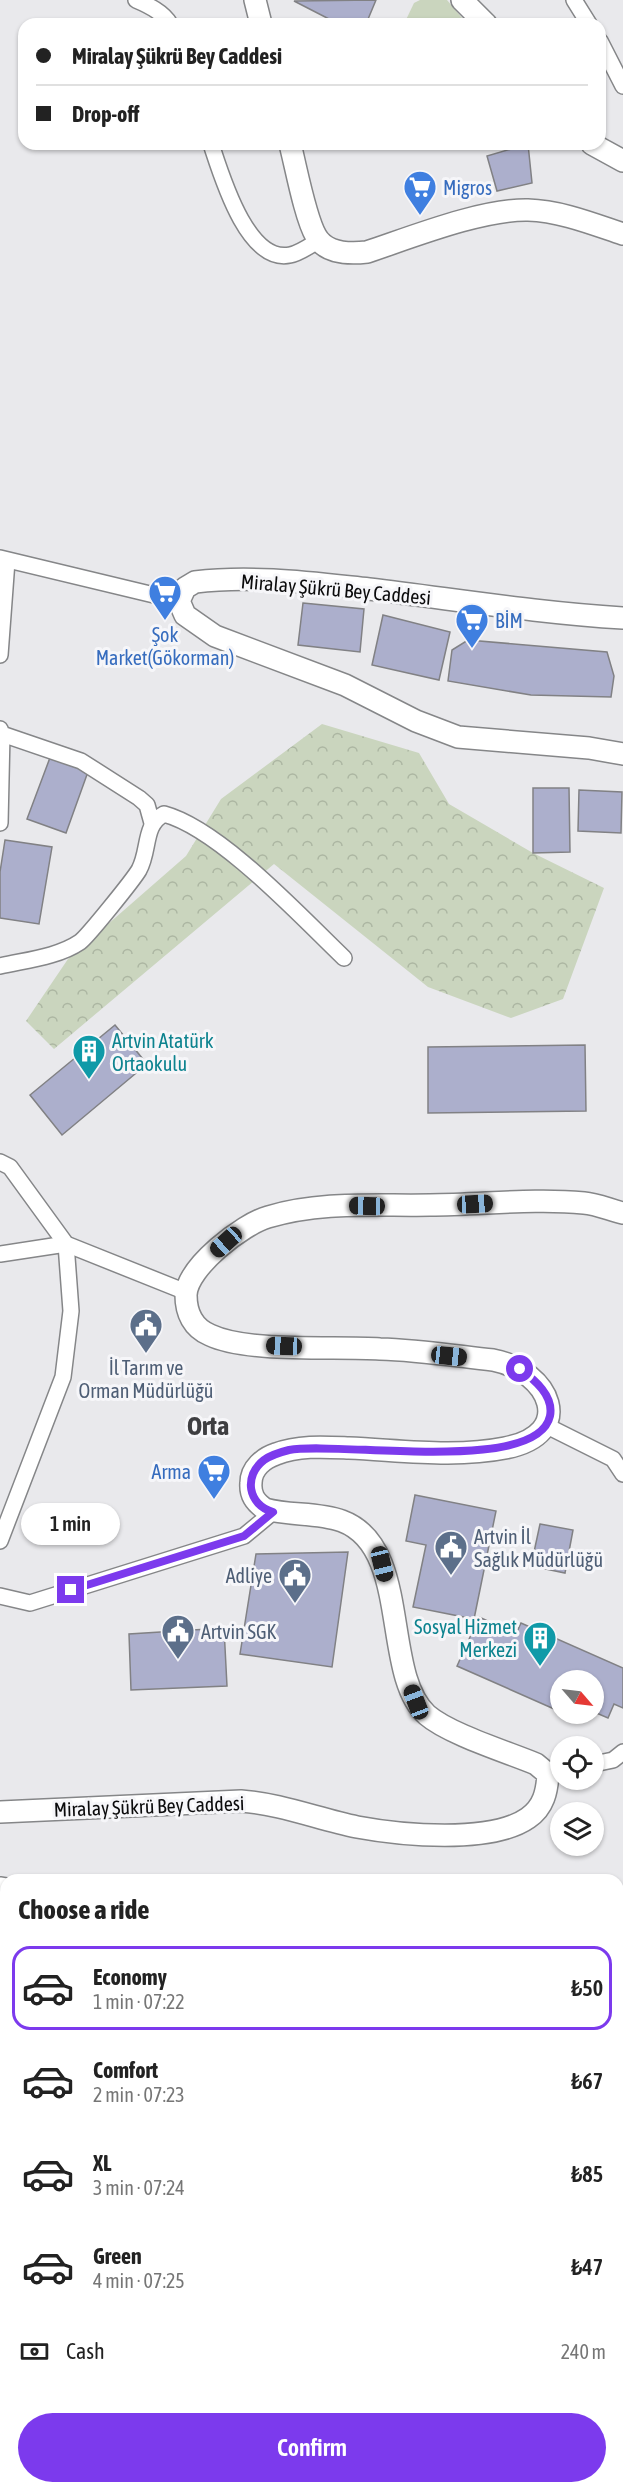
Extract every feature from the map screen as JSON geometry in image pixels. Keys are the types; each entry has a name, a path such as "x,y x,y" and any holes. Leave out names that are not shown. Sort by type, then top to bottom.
{"main road":[{"path":"255,0 260,18"},
{"path":"462,0 480,18"},
{"path":"292,150 316,237 332,250 348,255 367,252 475,218 502,212 529,210 560,215 623,234"},
{"path":"603,150 623,161"},
{"name":"Miralay Şükrü Bey Caddesi","path":"179,601 185,588 195,582 289,581 439,597 542,612 623,618"},
{"path":"179,601 185,615 215,636 345,685 416,721 458,737 589,748 623,754"},
{"path":"273,1512 256,1502 250,1491 251,1478 265,1459 277,1453 329,1447 483,1451 523,1443 537,1436 547,1426 550,1404 543,1390 530,1376 509,1363 383,1349 234,1343 197,1328 187,1307 186,1292 196,1272 226,1242 243,1228 265,1217 290,1211 340,1205 586,1203 623,1213"},
{"name":"Miralay Şükrü Bey Caddesi","path":"273,1512 342,1521 369,1541 382,1564 401,1650 416,1702 427,1715 442,1725 550,1770"},
{"name":"Miralay Şükrü Bey Caddesi","path":"3,1811 241,1801 267,1803 355,1827 386,1832 417,1835 482,1833 508,1827 529,1818 547,1793 550,1784"}],"street":[{"path":"135,0 149,6 166,18"},
{"path":"574,0 585,18"},
{"path":"606,53 623,87"},
{"path":"213,150 227,191 259,246 279,255 290,255 320,240"},
{"path":"0,654 4,559 179,601"},
{"path":"0,824 1,732 81,761 139,798 147,805 152,823"},
{"path":"0,966 47,955 81,941 139,869 150,840 149,829 152,823 165,814 206,834 261,879 344,958"},
{"path":"0,1162 10,1167 66,1244 71,1311 63,1377 0,1541"},
{"path":"0,1254 66,1244 186,1292"},
{"path":"547,1426 613,1459 623,1474"},
{"path":"0,1596 30,1603 244,1536 273,1512"},
{"path":"604,1762 613,1760 623,1752"}],"green space":[{"path":"420,0 447,0 462,18 407,18 414,3"},
{"path":"322,724 419,753 449,804 533,853 604,888 563,999 511,1018 428,987 274,864 54,1049 26,1021 68,959 186,856 221,799"}],"building":[{"path":"376,0 368,18 327,18 294,1"},
{"path":"508,150 529,150 532,183 497,191 487,156"},
{"path":"303,603 364,609 360,652 298,645"},
{"path":"383,615 450,632 439,680 372,665"},
{"path":"468,640 607,652 614,676 611,697 531,695 448,681 452,650"},
{"path":"51,755 89,769 66,833 27,819"},
{"path":"533,788 569,788 570,852 533,853"},
{"path":"579,790 622,792 621,833 578,831"},
{"path":"5,840 52,847 39,924 0,918 0,872"},
{"name":"Artvin Atatürk Ortaokulu","path":"115,1025 147,1064 62,1135 30,1095"},
{"path":"585,1045 586,1111 428,1113 428,1047"},
{"name":"Artvin İl Sağlık Müdürlüğü","path":"415,1495 496,1511 474,1619 413,1607 426,1545 406,1541"},
{"path":"540,1524 573,1530 565,1573 531,1566"},
{"name":"Adliye","path":"348,1552 332,1667 240,1654 256,1554"},
{"name":"Sosyal Hizmet Merkezi","path":"479,1617 516,1634 521,1623 623,1668 623,1708 614,1704 608,1718 604,1716 604,1670 550,1670 550,1707 457,1666"},
{"name":"Artvin SGK","path":"224,1628 227,1686 131,1690 129,1634"}],"place":[{"name":"Migros","path":"420,216"},
{"name":"Şok Market(Gökorman)","path":"165,621"},
{"name":"BİM","path":"472,649"},
{"name":"Artvin Atatürk Ortaokulu","path":"89,1080"},
{"name":"İl Tarım ve Orman Müdürlüğü","path":"146,1354"},
{"name":"Arma","path":"214,1500"},
{"name":"Artvin İl Sağlık Müdürlüğü","path":"451,1576"},
{"name":"Adliye","path":"295,1604"},
{"name":"Artvin SGK","path":"178,1660"},
{"name":"Sosyal Hizmet Merkezi","path":"540,1667"}],"district":[{"name":"Orta","path":"208,1426"}],"route":[{"path":"71,1590 244,1536 273,1512 256,1502 250,1491 251,1478 256,1467 277,1453 329,1447 483,1451 523,1443 537,1436 547,1426 550,1404 543,1390 520,1369"}]}
